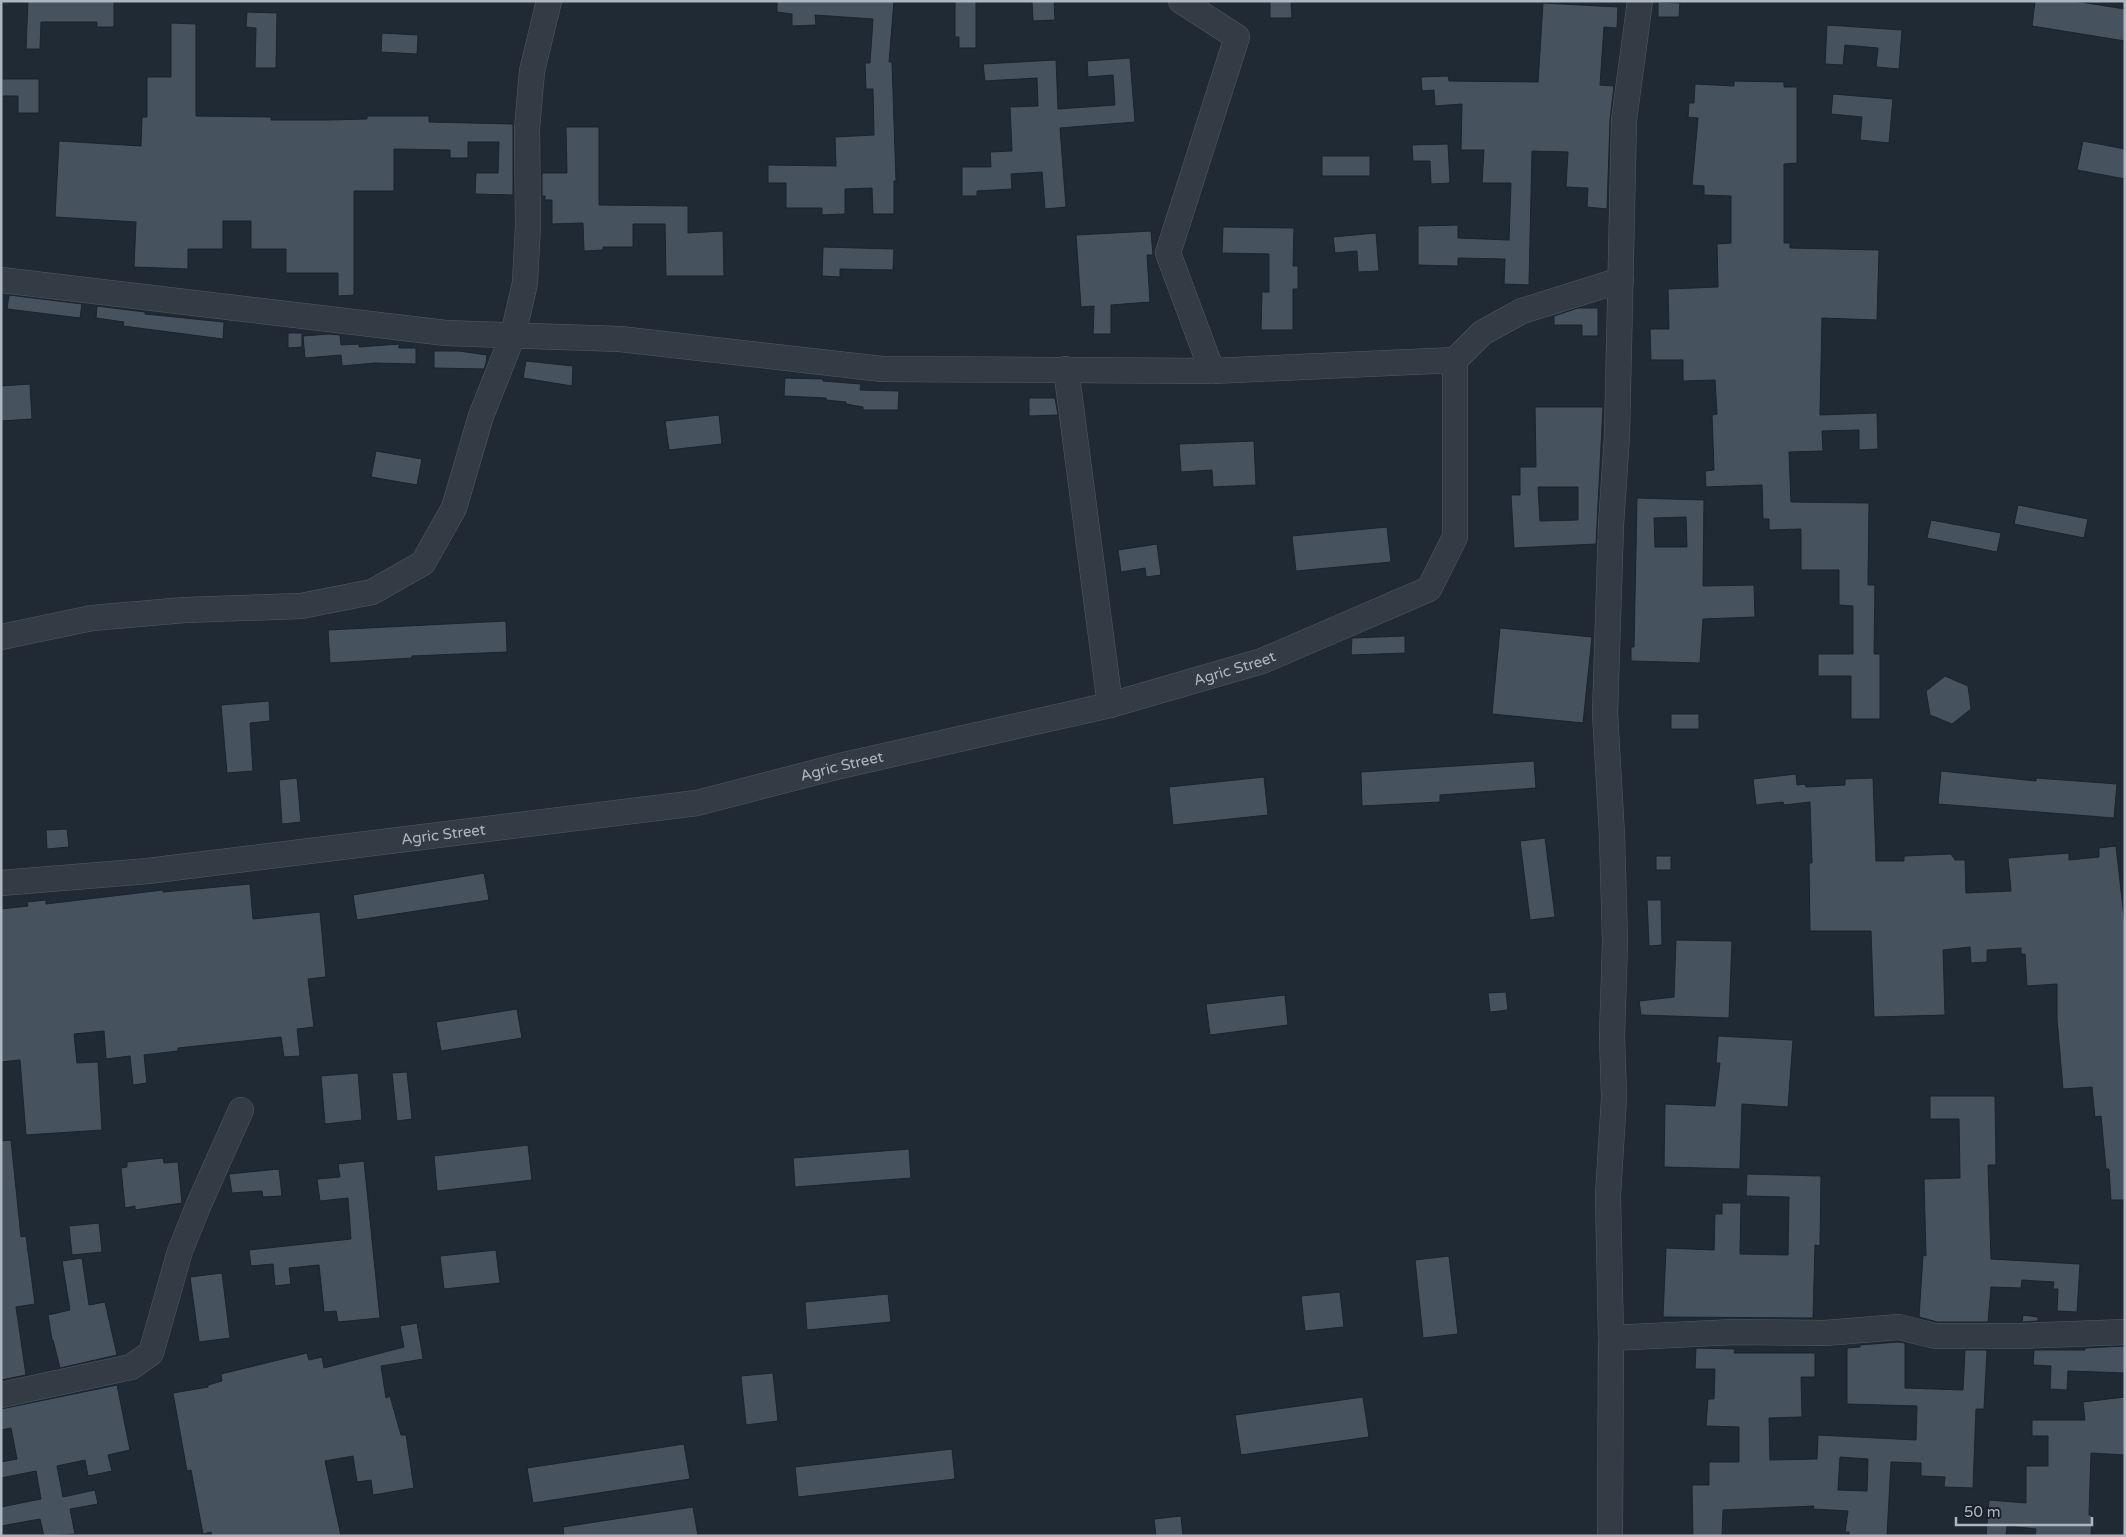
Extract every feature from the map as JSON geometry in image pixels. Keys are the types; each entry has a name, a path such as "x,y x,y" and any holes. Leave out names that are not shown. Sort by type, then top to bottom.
{"street":[{"path":"1,637 92,618 185,610 301,606 372,592 423,563 454,508 482,416 513,335 525,283 528,225 527,129 532,72 549,1"},
{"path":"1181,1 1237,37 1168,253 1212,371"},
{"path":"1610,1536 1611,1338 1608,1195 1614,1098 1612,1036 1615,942 1612,835 1605,713 1607,612 1617,436 1624,120 1640,1"},
{"path":"1,280 446,333 620,339 882,369 1212,371 1455,360 1482,333 1522,311 1621,280"},
{"name":"Agric Street","path":"1,883 148,871 697,803 840,766 1110,705 1262,661 1429,589 1455,537 1455,360"},
{"path":"1066,369 1110,705"},
{"path":"1,1395 131,1366 151,1353 180,1251 241,1110"},
{"path":"1611,1338 1734,1332 1824,1333 1899,1327 1935,1336 2021,1336 2125,1332"}],"building":[{"path":"28,1 114,1 114,27 97,27 97,22 41,22 40,49 26,49"},
{"path":"777,1 894,1 889,62 892,62 896,181 894,181 894,214 873,214 872,188 845,189 845,214 822,215 822,208 786,208 786,183 768,183 768,165 836,166 835,137 874,135 873,89 866,89 865,63 870,63 873,19 815,15 816,25 792,26 792,14 777,12"},
{"path":"955,1 976,1 976,48 959,48 959,37 955,37"},
{"path":"1032,1 1054,1 1055,20 1033,21"},
{"path":"1270,1 1291,1 1292,18 1270,18"},
{"path":"2035,1 2074,1 2125,9 2125,41 2032,26"},
{"path":"1658,2 1680,3 1679,17 1658,17"},
{"path":"1543,3 1618,7 1617,28 1604,27 1600,85 1614,86 1610,120 1607,209 1587,207 1588,188 1566,187 1568,152 1532,151 1529,285 1504,284 1505,259 1458,258 1458,266 1418,265 1418,226 1458,225 1458,238 1509,240 1511,183 1482,183 1484,150 1461,150 1462,104 1435,106 1434,90 1422,91 1421,77 1448,76 1449,81 1538,82"},
{"path":"247,12 277,13 276,68 255,68 256,28 246,27"},
{"path":"171,23 196,24 196,116 271,117 271,120 328,120 367,119 367,116 429,116 429,122 513,124 513,195 475,194 476,173 498,173 499,142 468,142 468,158 450,158 450,150 394,149 394,191 354,191 354,295 338,296 338,273 286,273 286,249 251,249 251,221 223,221 223,249 188,249 188,269 134,267 136,222 55,217 59,141 141,146 142,117 147,117 147,77 171,77"},
{"path":"1827,25 1902,30 1899,69 1876,67 1878,48 1845,45 1843,65 1825,64"},
{"path":"382,33 418,35 417,54 381,52"},
{"path":"1130,58 1135,122 1060,128 1066,207 1045,209 1042,172 1011,174 1012,189 977,191 977,196 962,196 962,167 991,167 990,152 1012,151 1010,107 1038,106 1037,78 985,81 983,64 1056,60 1058,109 1115,105 1113,75 1088,77 1087,61"},
{"path":"2,79 39,79 39,113 18,113 18,96 2,96"},
{"path":"1734,81 1784,82 1784,87 1797,87 1797,163 1784,164 1784,243 1790,243 1790,248 1879,250 1877,320 1822,318 1820,415 1877,413 1878,449 1859,450 1859,430 1822,431 1823,451 1789,452 1791,502 1869,503 1868,585 1875,585 1874,654 1880,654 1880,719 1851,719 1851,676 1818,676 1818,654 1853,654 1853,606 1839,605 1839,570 1801,570 1801,529 1769,530 1769,519 1763,519 1762,485 1706,487 1705,471 1714,470 1712,415 1717,414 1715,380 1683,381 1683,360 1651,360 1650,329 1669,329 1668,289 1718,287 1717,244 1731,243 1731,196 1704,195 1704,186 1692,185 1698,118 1688,117 1689,103 1694,103 1695,84 1734,86"},
{"path":"1833,94 1893,99 1889,143 1860,140 1862,117 1831,114"},
{"path":"566,127 599,127 599,205 688,206 688,233 723,231 724,276 666,276 665,224 633,224 633,247 603,247 603,250 584,251 583,223 552,224 552,200 545,200 545,196 542,196 542,173 567,173"},
{"path":"2083,141 2125,149 2125,179 2077,170"},
{"path":"1448,144 1450,183 1431,184 1430,161 1413,161 1412,145"},
{"path":"1322,156 1370,156 1370,176 1322,176"},
{"path":"1223,227 1294,228 1293,266 1298,266 1298,289 1293,289 1293,330 1261,330 1262,292 1269,292 1269,254 1222,253"},
{"path":"1151,231 1153,255 1147,255 1150,302 1111,305 1111,334 1093,334 1094,306 1081,307 1076,235"},
{"path":"1376,233 1379,271 1358,272 1357,251 1335,253 1333,237"},
{"path":"823,247 894,249 893,270 840,269 840,277 822,276"},
{"path":"9,295 82,304 80,318 7,309"},
{"path":"97,306 145,312 145,314 224,322 223,339 123,326 124,322 96,318"},
{"path":"1578,308 1598,308 1598,336 1582,336 1582,325 1554,325 1554,316"},
{"path":"288,333 302,333 302,347 288,348"},
{"path":"340,335 341,345 359,344 359,347 399,344 399,348 416,348 416,364 375,363 342,366 341,355 305,358 303,336"},
{"path":"434,351 459,351 487,355 486,363 484,369 434,368"},
{"path":"526,361 573,366 572,386 523,378"},
{"path":"785,378 823,379 823,381 861,384 860,390 899,391 898,410 863,410 863,407 846,404 846,402 826,400 826,398 784,396"},
{"path":"30,384 32,419 1,421 1,386"},
{"path":"1029,398 1055,398 1058,415 1029,416"},
{"path":"1535,407 1603,407 1596,544 1514,548 1511,495 1520,495 1520,467 1536,467","holes":["1538,487 1578,487 1578,520 1540,521"]},
{"path":"719,415 722,444 669,450 665,421"},
{"path":"1254,441 1256,485 1213,487 1212,470 1181,472 1179,444"},
{"path":"376,451 422,459 417,485 371,477"},
{"path":"1637,498 1704,500 1703,586 1754,585 1755,617 1703,619 1700,663 1631,661 1631,647 1634,647","holes":["1686,517 1687,547 1655,547 1654,518"]},
{"path":"2018,505 2088,519 2084,538 2014,524"},
{"path":"1931,520 2001,533 1997,552 1927,538"},
{"path":"1387,527 1391,562 1296,571 1292,536"},
{"path":"1157,544 1161,575 1146,577 1145,568 1121,572 1118,550"},
{"path":"506,621 507,652 412,656 412,658 330,663 328,630"},
{"path":"1500,628 1592,637 1583,723 1492,714"},
{"path":"1405,636 1405,653 1351,655 1352,638"},
{"path":"1945,676 1968,686 1971,709 1952,724 1930,715 1926,691"},
{"path":"269,701 270,721 250,723 253,771 227,773 221,705"},
{"path":"1671,714 1699,714 1699,729 1671,729"},
{"path":"1534,761 1536,788 1440,795 1440,802 1362,806 1361,772"},
{"path":"1941,771 2036,781 2036,778 2117,784 2114,818 1938,804"},
{"path":"1796,774 1797,785 1805,784 1806,787 1845,785 1845,779 1873,778 1876,861 1904,861 1904,856 1951,854 1955,860 1965,860 1966,893 2011,891 2008,858 2069,853 2069,860 2099,857 2099,848 2116,846 2125,926 2125,1200 2111,1200 2109,1169 2106,1169 2101,1116 2095,1117 2092,1087 2063,1089 2057,1019 2057,984 2027,986 2025,954 2021,954 2021,948 1987,950 1987,962 1971,963 1970,947 1943,950 1945,1015 1874,1017 1871,931 1810,931 1809,863 1812,863 1810,802 1784,805 1783,802 1756,805 1753,779"},
{"path":"1264,777 1268,815 1173,825 1169,787"},
{"path":"297,778 301,822 282,824 279,780"},
{"path":"67,829 69,847 47,849 46,830"},
{"path":"1545,838 1555,917 1530,920 1520,841"},
{"path":"1656,856 1671,856 1671,870 1656,870"},
{"path":"484,873 489,900 357,920 353,895"},
{"path":"250,884 253,919 320,912 326,977 308,979 314,1027 297,1029 300,1056 284,1057 281,1037 178,1048 178,1051 144,1055 147,1083 133,1085 130,1056 106,1059 104,1031 74,1034 77,1063 98,1062 102,1130 26,1135 20,1060 1,1062 1,909 28,906 27,902 46,900 46,904 163,890 163,892"},
{"path":"1647,900 1661,900 1662,945 1649,946"},
{"path":"1676,940 1732,941 1729,1018 1641,1015 1639,1001 1674,997"},
{"path":"1506,992 1508,1010 1490,1012 1488,993"},
{"path":"1285,995 1288,1025 1210,1035 1206,1004"},
{"path":"517,1009 522,1038 441,1051 436,1022"},
{"path":"1718,1036 1793,1040 1788,1107 1742,1104 1740,1169 1664,1167 1665,1104 1715,1106 1720,1063 1716,1063"},
{"path":"407,1072 412,1119 397,1121 392,1073"},
{"path":"358,1073 362,1120 325,1124 321,1076"},
{"path":"1930,1096 1995,1096 1996,1165 1988,1165 1991,1259 2080,1264 2077,1312 2057,1311 2058,1289 2053,1289 2054,1282 2022,1280 2021,1288 1991,1287 1988,1322 1937,1322 1919,1317 1923,1255 1926,1256 1924,1179 1960,1178 1959,1119 1930,1119"},
{"path":"11,1140 21,1237 26,1236 35,1304 16,1307 26,1375 1,1380 1,1141"},
{"path":"528,1145 532,1180 437,1191 434,1156"},
{"path":"909,1149 911,1178 795,1187 793,1158"},
{"path":"163,1158 164,1163 178,1162 182,1203 135,1210 135,1206 125,1208 121,1168 127,1167 127,1162"},
{"path":"364,1161 380,1318 338,1322 336,1311 324,1312 319,1265 289,1268 291,1284 275,1286 273,1264 251,1266 249,1250 351,1239 348,1198 320,1201 317,1179 340,1177 338,1164"},
{"path":"279,1169 282,1196 263,1197 262,1191 232,1193 229,1174"},
{"path":"1747,1174 1821,1176 1820,1246 1815,1245 1813,1318 1663,1317 1666,1248 1714,1250 1715,1214 1722,1214 1722,1203 1741,1203 1740,1254 1788,1255 1789,1197 1746,1196"},
{"path":"99,1223 102,1252 72,1255 69,1226"},
{"path":"496,1250 500,1283 444,1289 440,1256"},
{"path":"1449,1256 1458,1334 1423,1338 1415,1260"},
{"path":"82,1258 89,1305 105,1302 117,1355 60,1368 52,1340 48,1315 70,1310 62,1261"},
{"path":"222,1273 230,1338 199,1342 190,1277"},
{"path":"1340,1292 1344,1327 1305,1331 1301,1296"},
{"path":"888,1294 891,1322 807,1330 805,1302"},
{"path":"2023,1315 2038,1317 2038,1321 2022,1322"},
{"path":"417,1323 423,1359 381,1366 386,1398 390,1396 401,1435 406,1435 414,1488 373,1495 371,1480 357,1482 353,1456 325,1461 341,1536 212,1536 211,1532 203,1534 191,1470 187,1471 173,1393 208,1387 208,1385 222,1381 221,1374 307,1353 309,1360 322,1357 324,1368 404,1347 400,1326"},
{"path":"1905,1343 1905,1388 1963,1390 1965,1350 1987,1350 1984,1409 1976,1409 1973,1488 1944,1487 1945,1477 1921,1476 1921,1463 1891,1462 1887,1536 1849,1536 1849,1532 1845,1532 1848,1511 1813,1509 1814,1506 1723,1510 1722,1536 1693,1536 1692,1485 1709,1485 1709,1462 1739,1462 1739,1427 1706,1426 1708,1399 1714,1399 1715,1369 1695,1369 1696,1348 1735,1349 1734,1353 1815,1353 1815,1377 1801,1377 1802,1417 1769,1418 1770,1460 1817,1459 1818,1435 1916,1440 1917,1406 1847,1404 1847,1348 1860,1347 1860,1345","holes":["1840,1457 1868,1459 1867,1491 1838,1490"]},
{"path":"2125,1346 2125,1373 2068,1371 2067,1390 2050,1389 2051,1366 2033,1365 2034,1350 2085,1350 2085,1348"},
{"path":"773,1373 778,1421 746,1425 741,1376"},
{"path":"117,1385 130,1450 108,1455 112,1471 88,1476 85,1460 57,1466 63,1497 95,1490 98,1504 70,1509 75,1534 44,1536 40,1519 1,1526 1,1507 41,1499 36,1471 1,1478 1,1462 17,1459 11,1428 1,1430 1,1409"},
{"path":"1363,1397 1369,1437 1241,1455 1235,1415"},
{"path":"2125,1397 2125,1455 2091,1453 2089,1515 2092,1515 2091,1536 2035,1536 2036,1529 2007,1526 2006,1536 1986,1536 1989,1500 2026,1503 2026,1466 2048,1466 2048,1436 2032,1436 2032,1420 2085,1420 2083,1402"},
{"path":"684,1444 690,1479 533,1503 527,1468"},
{"path":"952,1449 955,1479 798,1497 795,1467"},
{"path":"693,1507 698,1536 564,1536 563,1527"},
{"path":"1181,1516 1183,1536 1156,1536 1154,1519"}]}
